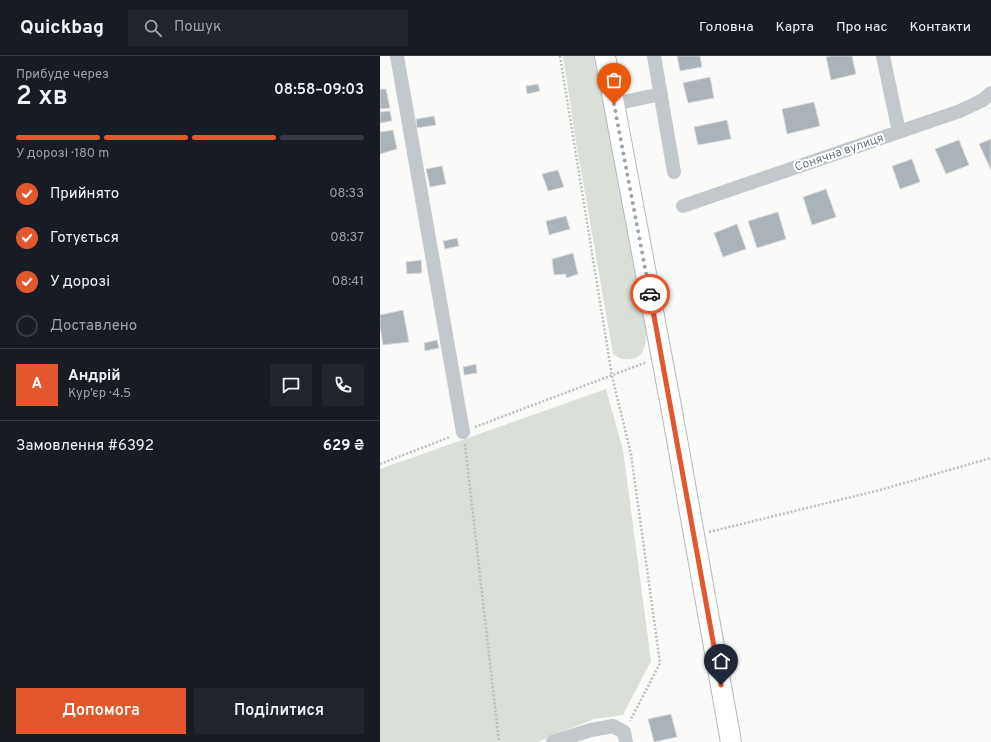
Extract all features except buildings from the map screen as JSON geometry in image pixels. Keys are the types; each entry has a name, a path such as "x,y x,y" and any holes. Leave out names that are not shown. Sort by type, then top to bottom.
{"street":[{"path":"397,56 463,432"},
{"path":"605,56 662,356 731,742"},
{"path":"654,56 674,172"},
{"path":"883,56 899,132"},
{"name":"Сонячна вулиця","path":"683,206 960,111 983,100 991,93"},
{"path":"614,104 661,94"},
{"path":"554,742 591,730 613,726 625,737"}],"path":[{"path":"560,56 612,376 631,454 660,663 625,737"},
{"path":"380,464 662,356"},
{"path":"463,432 500,742"},
{"path":"694,535 880,490 991,458"}],"shaded area":[{"path":"563,56 598,56 645,317 646,342 644,348 642,353 631,359 622,359 613,354 576,142"},
{"path":"606,389 623,450 651,661 623,715 594,719 537,742 380,742 380,469"}],"way so far":[{"path":"614,104 650,294"}],"route":[{"path":"650,294 721,685"}]}
